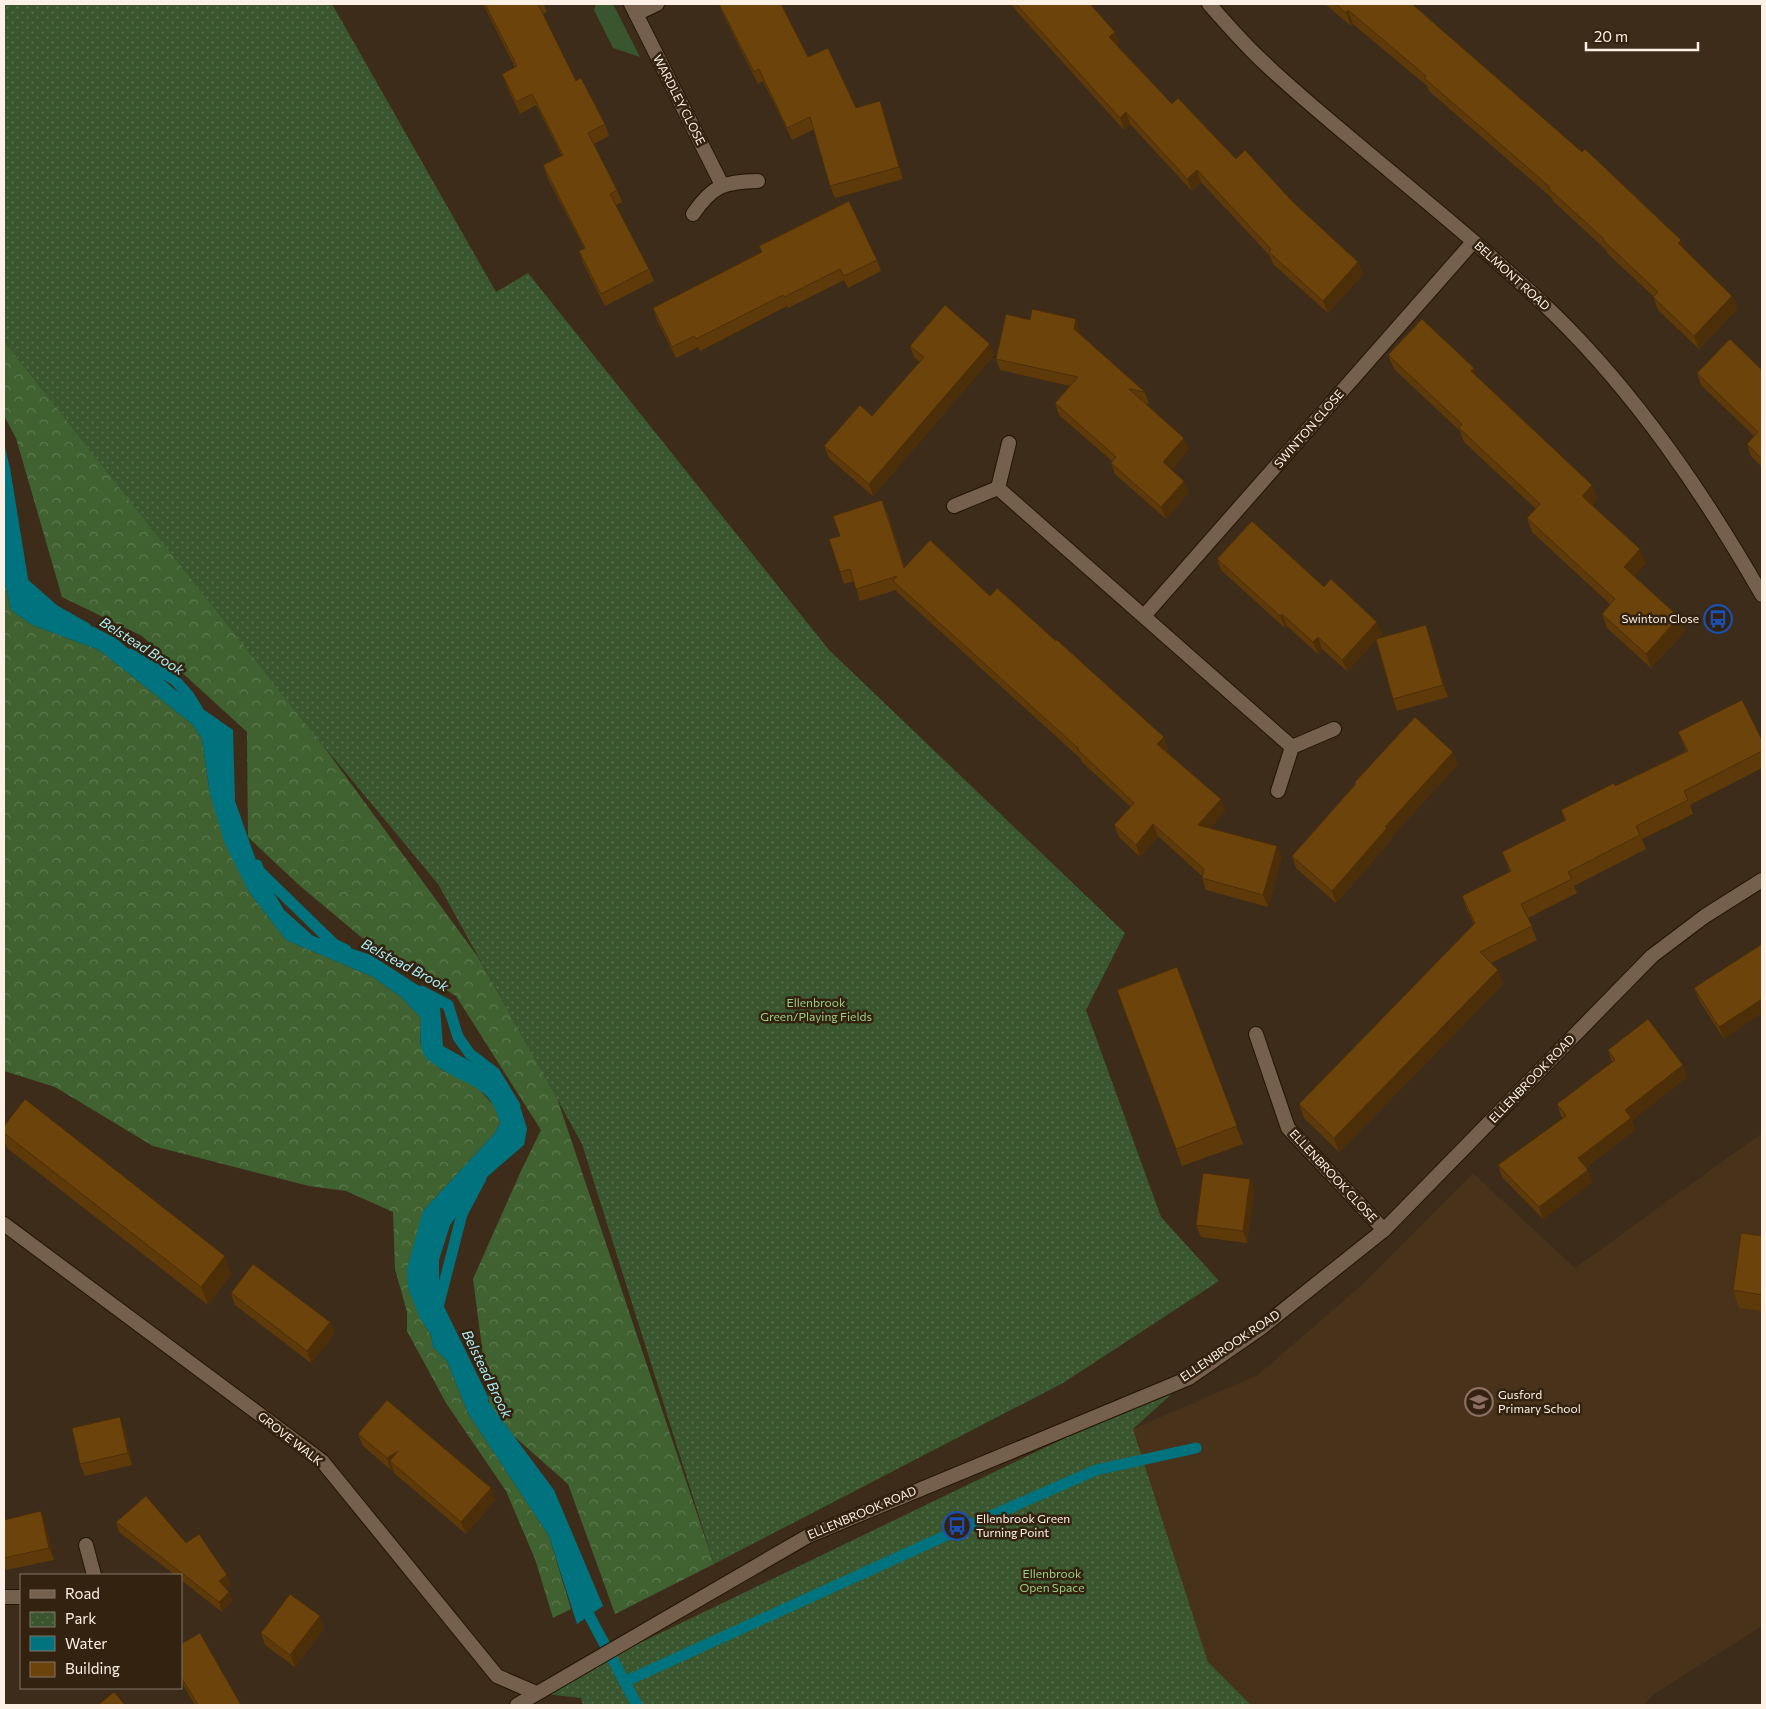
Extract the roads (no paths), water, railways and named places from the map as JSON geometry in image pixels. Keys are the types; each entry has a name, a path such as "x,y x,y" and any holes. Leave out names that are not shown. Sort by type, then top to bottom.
{"street":[{"name":"WARDLEY CLOSE","path":"657,4 633,9 722,185"},
{"name":"BELMONT ROAD","path":"1209,4 1254,53 1319,112 1473,242 1553,313 1618,384 1684,470 1733,545 1762,595"},
{"path":"693,214 709,195 722,185 758,181"},
{"name":"SWINTON CLOSE","path":"1144,616 1473,242"},
{"path":"998,488 1009,442"},
{"path":"998,488 1292,747"},
{"path":"954,506 998,488"},
{"path":"1278,792 1292,747 1334,729"},
{"name":"ELLENBROOK ROAD","path":"517,1705 808,1536 1189,1378 1261,1328 1384,1230 1652,956 1705,916 1762,880"},
{"name":"ELLENBROOK CLOSE","path":"1256,1034 1288,1128 1384,1230"},
{"name":"GROVE WALK","path":"4,1224 322,1461 497,1676 536,1693"},
{"path":"86,1545 94,1574"},
{"path":"4,1597 20,1597"}],"water":[{"path":"4,444 10,468 30,591 52,615 94,627 117,639 174,689 233,730 235,801 258,866 284,910 313,936 371,955 430,993 440,1007 443,1046 491,1073 521,1109 527,1129 524,1145 480,1183 450,1225 439,1260 439,1294 445,1321 467,1373 554,1490 603,1606 577,1624 549,1536 468,1413 447,1361 433,1347 431,1335 420,1318 408,1288 407,1269 423,1211 495,1133 500,1123 496,1110 483,1093 447,1073 426,1057 421,1043 421,1018 401,997 373,977 286,940 249,892 225,844 210,794 202,739 192,724 99,650 32,625 11,610 4,580"}],"waterway":[{"name":"Belstead Brook","path":"20,578 54,610 86,628"},
{"name":"Belstead Brook","path":"130,654 175,680 189,696 200,714"},
{"name":"Belstead Brook","path":"257,865 259,871 334,944 346,950"},
{"name":"Belstead Brook","path":"421,991 448,1005 458,1037 470,1054 495,1073 515,1106"},
{"name":"Belstead Brook","path":"481,1178 462,1214 438,1307 483,1399"},
{"path":"624,1682 936,1540 1096,1470 1196,1448"},
{"name":"Belstead Brook","path":"582,1602 637,1705"}],"place":[{"name":"Swinton Close","path":"1718,619"},
{"name":"Gusford Primary School","path":"1479,1402"},
{"name":"Ellenbrook Green Turning Point","path":"957,1526"}],"park label":[{"name":"Ellenbrook Green/Playing Fields","path":"816,1010"},
{"name":"Ellenbrook Open Space","path":"1052,1581"}]}
